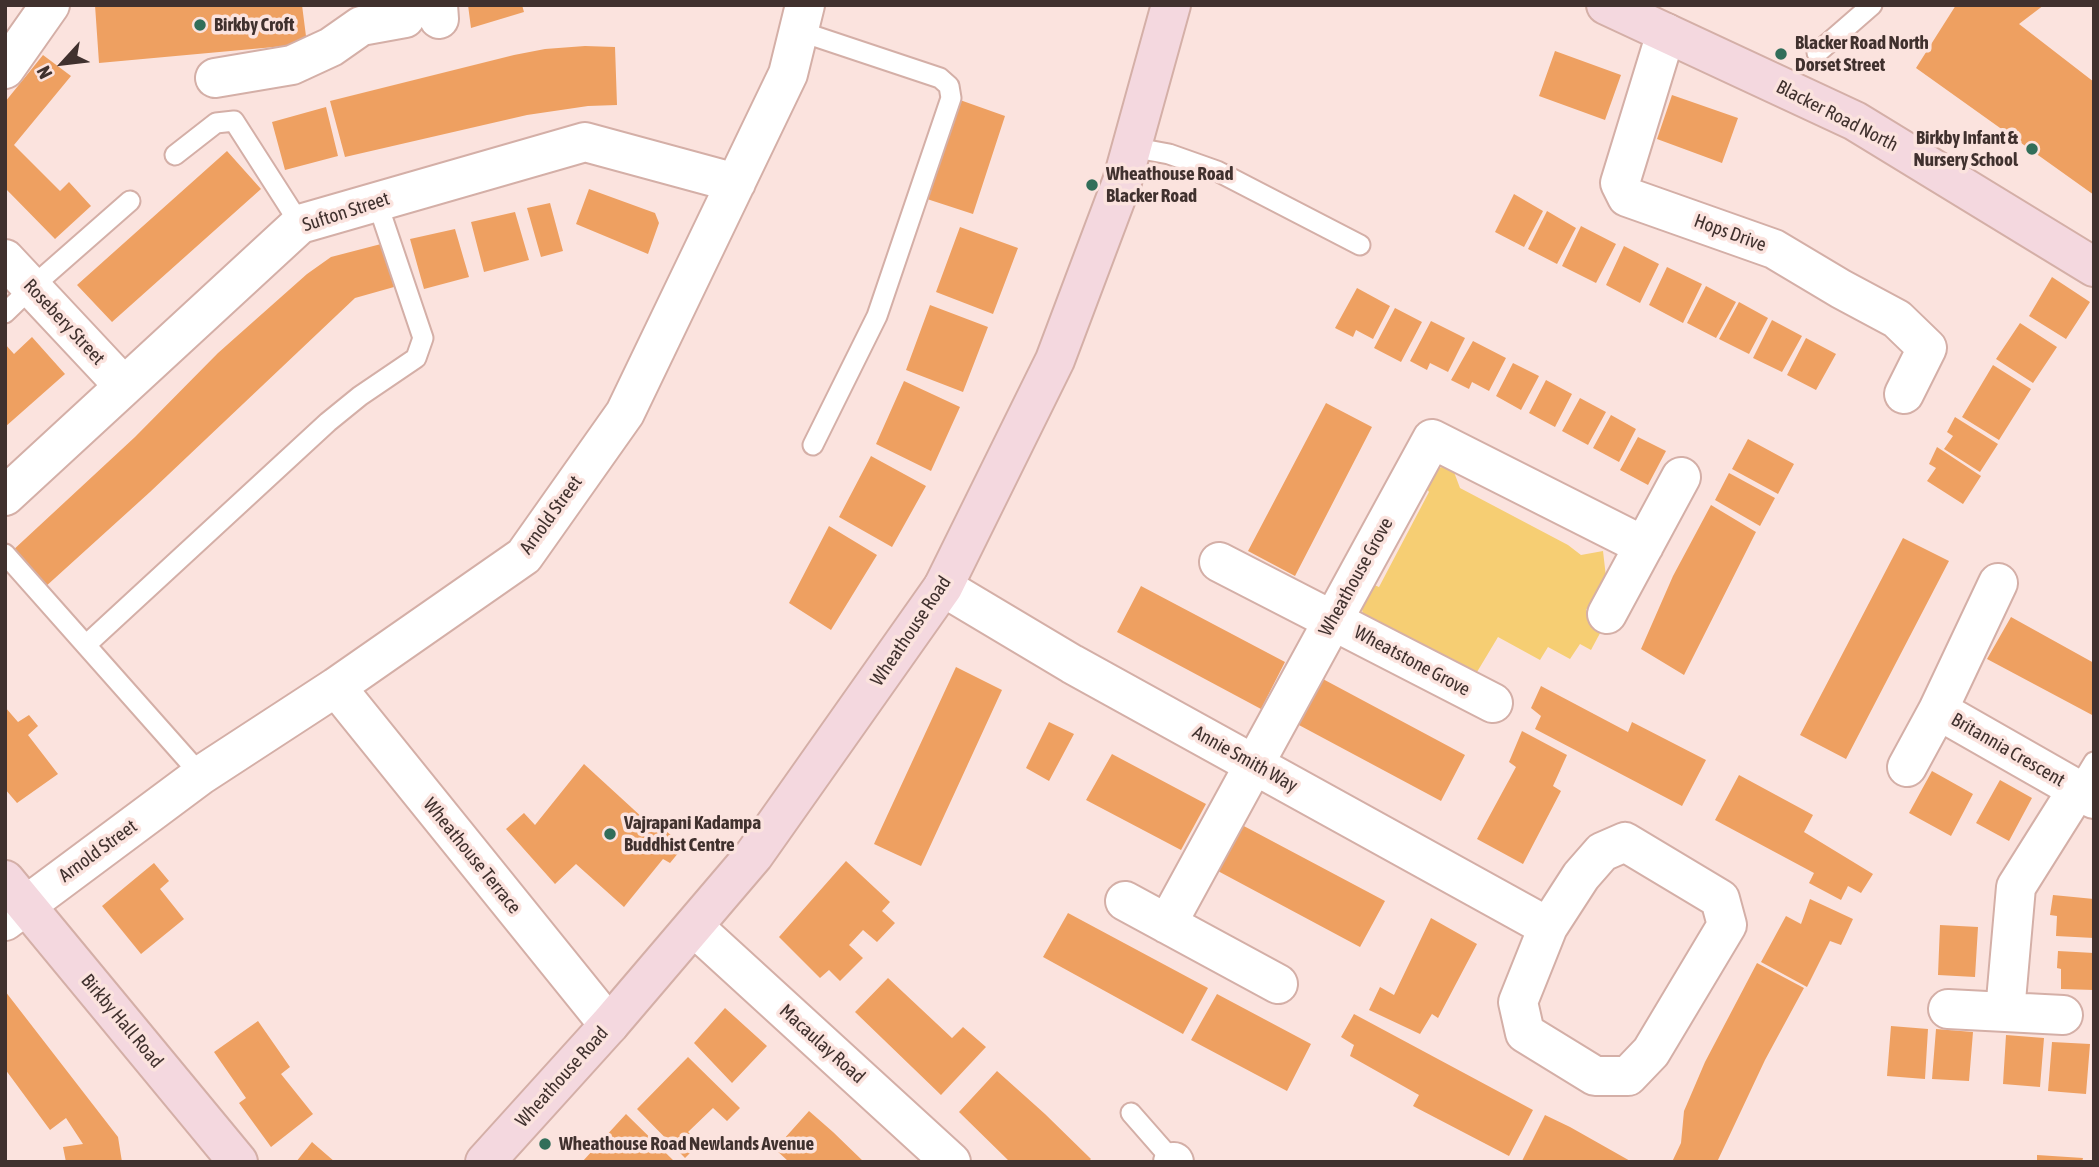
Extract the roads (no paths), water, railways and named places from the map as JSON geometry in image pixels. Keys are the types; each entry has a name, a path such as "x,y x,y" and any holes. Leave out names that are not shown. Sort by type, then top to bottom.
{"street":[{"path":"5,69 50,5"},
{"name":"Wheathouse Road","path":"485,1162 609,1025 754,855 943,587 1055,360 1122,182 1171,5"},
{"name":"Blacker Road North","path":"1606,5 1856,121 2094,267"},
{"path":"215,78 292,65 350,26 427,14"},
{"name":"Arnold Street","path":"12,902 336,687 524,556 625,413 789,74 802,18"},
{"name":"Hops Drive","path":"1666,33 1619,183 1627,197 1774,248 1897,319 1927,348 1904,394"},
{"name":"Sufton Street","path":"5,496 300,224 585,142 736,183"},
{"name":"Rosebery Street","path":"5,259 123,385"},
{"name":"Wheathouse Grove","path":"1167,924 1432,439 1644,546"},
{"path":"1607,614 1681,477"},
{"name":"Wheatstone Grove","path":"1219,562 1493,703"},
{"name":"Britannia Crescent","path":"1907,766 1938,710 1998,583"},
{"name":"Annie Smith Way","path":"943,587 1072,664 1548,927"},
{"name":"Wheathouse Terrace","path":"336,687 609,1025"},
{"name":"Britannia Crescent","path":"1938,710 2088,783 2016,887 2005,1012"},
{"path":"1625,842 1720,899 1727,925 1651,1052 1628,1076 1595,1076 1525,1033 1518,1002 1548,927 1581,876 1602,852 1625,842"},
{"path":"1125,901 1278,984"},
{"name":"Birkby Hall Road","path":"12,902 238,1162"},
{"name":"Macaulay Road","path":"694,927 951,1162"},
{"path":"1948,1009 2063,1015"}],"lane":[{"path":"1817,52 1872,5"},
{"path":"802,18 940,78 950,86 951,98 877,316 813,445"},
{"path":"175,155 216,122 234,121 300,224"},
{"path":"1131,147 1169,154 1217,171 1360,245"},
{"path":"5,313 130,201"},
{"path":"86,645 328,422 360,396 416,358 423,338 377,202"},
{"path":"5,554 201,775"},
{"path":"1131,1113 1174,1162"}],"place":[{"name":"Birkby Croft","path":"200,25"},
{"name":"Blacker Road North Dorset Street","path":"1781,54"},
{"name":"Birkby Infant & Nursery School","path":"2032,149"},
{"name":"Wheathouse Road Blacker Road","path":"1092,185"},
{"name":"Vajrapani Kadampa Buddhist Centre","path":"610,834"},
{"name":"Wheathouse Road Newlands Avenue","path":"545,1144"}]}
